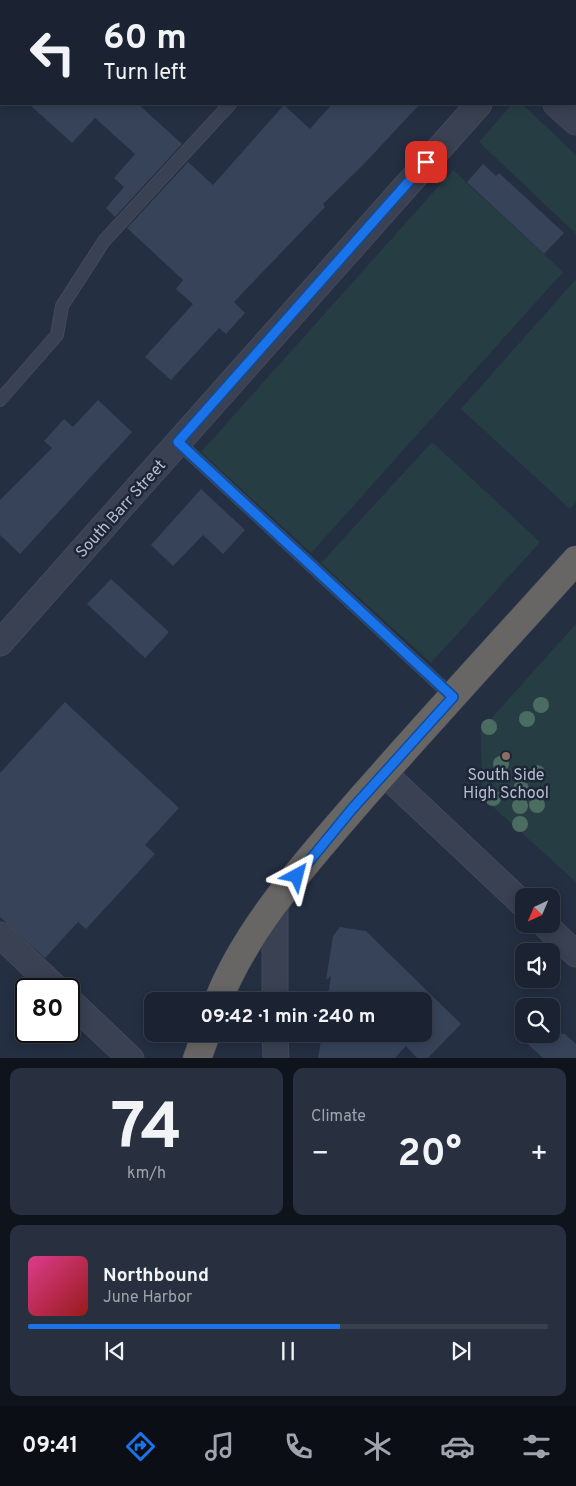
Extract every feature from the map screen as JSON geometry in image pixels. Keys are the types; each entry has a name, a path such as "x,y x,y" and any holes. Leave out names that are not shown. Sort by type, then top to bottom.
{"highway":[{"path":"222,992 251,939 331,833 576,560"},
{"path":"197,1058 203,1042"}],"street":[{"name":"South Barr Street","path":"0,643 478,105"},
{"path":"558,105 576,121"},
{"path":"384,773 515,897"},
{"path":"275,905 275,992"},
{"path":"554,933 576,954"},
{"path":"0,935 45,978"},
{"path":"80,1010 131,1058"},
{"path":"276,1042 276,1058"}],"lane":[{"path":"0,400 57,335 62,306 104,241 229,105"},
{"path":"178,442 453,697"}],"green space":[{"path":"511,105 523,105 576,155 576,234 479,142"},
{"path":"453,170 563,272 311,553 201,452"},
{"path":"576,279 576,502 570,509 461,409"},
{"path":"432,442 540,542 431,663 321,563"},
{"name":"South Side High School","path":"576,624 576,882 482,797 481,730"}],"building":[{"path":"30,105 139,105 182,144 115,217 106,208 124,187 114,178 135,154 95,118 72,143"},
{"path":"284,105 310,129 331,105 419,105 363,165 323,204 325,207 234,302 245,313 226,334 219,328 171,380 145,357 193,304 176,289 183,280 127,228 188,162 213,185"},
{"path":"483,164 496,176 499,173 564,233 544,254 467,182"},
{"path":"98,400 132,432 20,554 0,535 0,500 52,448 44,441 64,419 73,427"},
{"path":"201,489 245,530 223,554 203,535 173,566 151,545"},
{"path":"111,579 169,632 145,658 87,604"},
{"path":"65,702 179,808 145,845 155,854 86,929 78,922 45,958 0,917 0,773"},
{"path":"340,927 366,931 428,992 328,992 331,976 326,980 333,936"},
{"path":"432,996 461,1024 428,1058 417,1058 406,1046 395,1058 318,1058 321,1042 432,1042"},
{"path":"560,1034 565,1034 576,1044 576,1058 543,1058 527,1043 560,1043"}],"place":[{"name":"South Side High School","path":"506,756"}],"route":[{"path":"297,876 331,833 453,697 178,442 426,162"}]}
